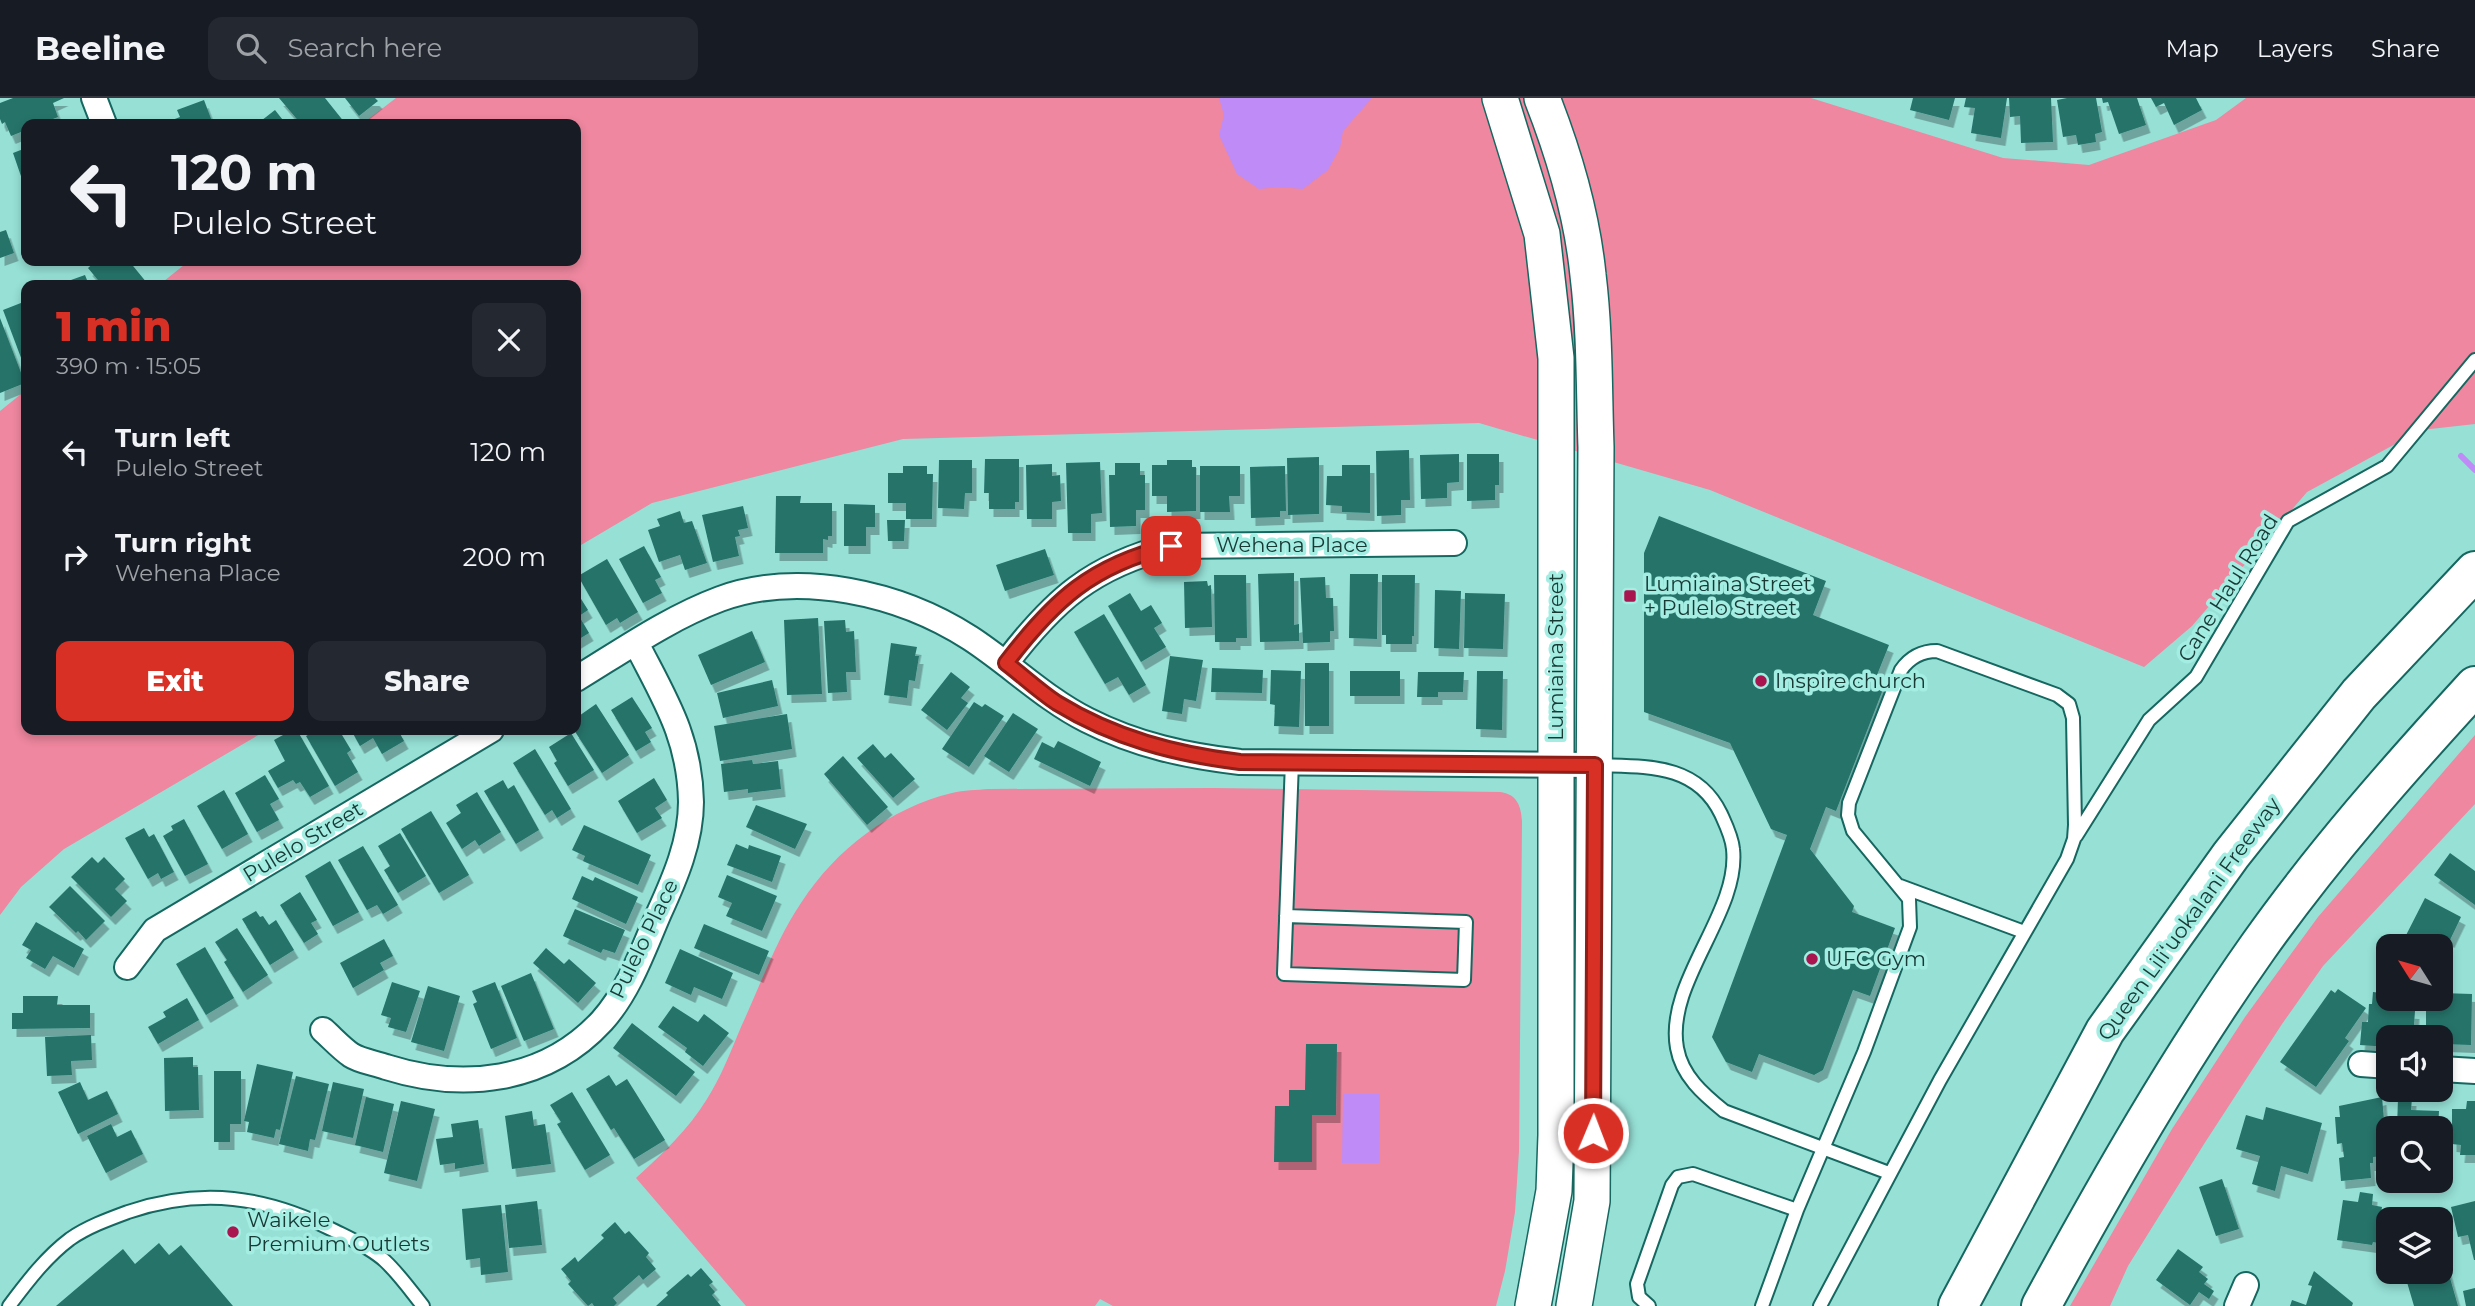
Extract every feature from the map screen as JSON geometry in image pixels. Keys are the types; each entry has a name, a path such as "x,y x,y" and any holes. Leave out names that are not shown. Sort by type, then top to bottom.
{"highway":[{"name":"Queen Liliʻuokalani Freeway","path":"1958,1306 2105,1031 2231,855 2359,695 2475,571"},
{"path":"2041,1306 2168,1081 2258,947 2335,847 2423,742 2475,686"}],"main road":[{"name":"Lumiaina Street","path":"1500,98 1542,234 1556,358 1554,1191 1533,1306"},
{"name":"Lumiaina Street","path":"1542,98 1556,132 1575,204 1588,273 1596,447 1592,1201 1574,1306"}],"street":[{"path":"94,98 102,119"},
{"name":"Wehena Place","path":"1006,663 1048,611 1078,585 1112,565 1141,553 1171,546 1454,543"},
{"path":"581,676 680,617 721,599 756,590 796,587 842,590 895,604 949,626 1086,720 1157,748 1240,762 1595,765"},
{"name":"Pulelo Place","path":"323,1030 351,1055 403,1072 442,1080 475,1080 502,1077 558,1056 603,1020 635,969 679,868 691,806 690,778 684,745 671,711 636,643"},
{"name":"Pulelo Street","path":"127,967 155,930 483,735"},
{"path":"2361,1064 2376,1065"},
{"path":"2453,1070 2475,1071"}],"lane":[{"name":"Cane Haul Road","path":"1820,1306 1889,1173 2067,859 2074,839 2149,720 2196,677 2288,521 2387,466 2475,360"},
{"path":"1762,1306 1797,1210 1864,1052 1907,939 1911,912 1909,899 1853,831 1848,809 1901,670 1908,661 1922,653 1942,652 2057,695 2069,704 2073,718 2074,839"},
{"path":"1286,916 1466,922 1464,980 1284,974 1286,916 1292,762"},
{"path":"1595,765 1661,768 1689,779 1702,788 1716,804 1728,829 1733,849 1733,872 1681,999 1676,1024 1677,1049 1687,1075 1705,1096 1724,1111 1889,1173"},
{"path":"1899,886 2024,932"},
{"path":"1648,1306 1639,1297 1637,1284 1672,1185 1678,1177 1693,1174 1797,1210"},
{"path":"9,1306 34,1273 70,1239 99,1224 146,1206 184,1198 223,1197 264,1203 320,1223 350,1238 385,1261 423,1306"}],"shaded area":[{"path":"396,98 1811,98 2003,158 2089,165 2216,120 2246,98 2475,98 2475,424 2421,430 2307,492 2192,626 2144,667 1710,490 1479,423 903,439 652,503 581,545 581,280 165,280 183,266 581,266 581,119 369,119"},
{"path":"1219,98 1372,98 1343,131 1340,148 1328,170 1303,189 1259,189 1237,174 1219,135 1224,115"},
{"path":"21,394 21,735 258,735 64,849 21,887 0,915 0,411"},
{"path":"2475,735 2475,804 2323,966 2204,1144 2128,1266 2110,1306 2070,1306 2172,1129 2245,1017 2318,917"},
{"path":"1212,788 1500,792 1510,795 1517,802 1522,821 1519,1151 1515,1212 1496,1306 1113,1306 1100,1299 1095,1306 746,1306 636,1178 683,1131 707,1099 726,1064 784,932 815,883 831,865 866,833 886,820 929,800 957,792 989,789"},
{"path":"1343,1094 1380,1094 1379,1163 1342,1163"}],"building":[{"path":"13,98 64,98 53,103 58,117 21,119 21,132 11,136 5,122 2,124 0,119 0,103"},
{"path":"279,98 325,98 342,119 297,119"},
{"path":"345,98 375,98 378,101 359,116"},
{"path":"1913,98 1955,98 1949,120 1910,110"},
{"path":"1966,98 2007,98 2001,138 1971,133 1975,108 1964,107"},
{"path":"2009,98 2051,98 2053,142 2021,143 2020,116 2010,117"},
{"path":"2096,98 2102,132 2095,134 2096,142 2078,145 2076,135 2063,137 2057,100"},
{"path":"2102,98 2137,98 2146,125 2119,134 2108,102 2103,103"},
{"path":"2151,98 2196,98 2202,110 2174,125 2164,103 2156,107"},
{"path":"204,100 211,119 175,119 180,117 177,110"},
{"path":"275,110 282,119 263,119"},
{"path":"21,150 21,176 13,153"},
{"path":"6,230 14,253 0,258 0,232"},
{"path":"133,266 145,280 98,280 88,268"},
{"path":"85,275 87,280 71,280"},
{"path":"21,303 21,358 3,310"},
{"path":"0,318 21,373 21,385 0,393"},
{"path":"1409,450 1410,500 1401,500 1401,515 1377,516 1376,451"},
{"path":"1459,454 1459,482 1447,483 1447,498 1421,499 1420,455"},
{"path":"1467,454 1499,454 1499,485 1495,485 1495,500 1467,501"},
{"path":"1319,457 1319,514 1288,515 1287,458"},
{"path":"985,459 1019,459 1019,502 1015,502 1015,509 989,509 989,493 984,493"},
{"path":"939,460 972,460 972,493 965,493 964,509 938,508"},
{"path":"1167,460 1192,460 1192,467 1196,467 1196,511 1167,512 1167,496 1152,496 1152,465 1167,465"},
{"path":"1100,462 1102,513 1091,514 1091,533 1068,533 1066,463"},
{"path":"1115,463 1140,463 1140,475 1145,475 1145,510 1136,510 1136,526 1110,527 1109,475 1115,475"},
{"path":"1052,464 1052,476 1060,475 1061,501 1052,502 1052,519 1027,519 1026,465"},
{"path":"1342,465 1370,465 1370,513 1342,512 1342,506 1326,505 1327,476 1342,476"},
{"path":"903,466 927,466 927,474 933,474 932,519 906,519 906,503 888,503 888,473 903,473"},
{"path":"1200,466 1240,466 1240,496 1229,496 1230,512 1200,512"},
{"path":"1285,466 1286,511 1280,511 1280,517 1251,518 1250,467"},
{"path":"776,496 801,496 800,503 832,503 832,536 828,536 828,540 823,539 823,553 775,553"},
{"path":"844,504 875,505 875,527 866,527 866,546 844,546"},
{"path":"743,506 748,528 738,530 740,536 735,537 739,556 713,562 702,515"},
{"path":"680,511 684,523 692,521 707,563 685,570 680,555 659,562 648,530 660,526 657,519"},
{"name":"Inspire church","path":"1659,516 1826,581 1813,615 1889,645 1875,680 1885,684 1836,811 1826,807 1810,849 1854,906 1852,912 1895,928 1870,996 1853,990 1823,1070 1814,1075 1759,1054 1752,1072 1726,1062 1712,1037 1787,835 1771,829 1730,743 1644,712 1644,553"},
{"path":"887,520 905,520 904,541 888,541"},
{"path":"644,546 661,577 655,580 662,593 643,603 619,559"},
{"path":"1045,549 1054,575 1005,591 996,565"},
{"path":"607,559 638,612 620,623 617,618 606,625 581,581 581,574"},
{"path":"1294,573 1294,625 1299,624 1299,641 1260,642 1258,574"},
{"path":"1350,574 1378,574 1377,639 1349,638"},
{"path":"1214,575 1246,575 1247,638 1236,638 1236,642 1215,642"},
{"path":"1382,575 1415,575 1412,644 1386,644 1386,635 1382,635"},
{"path":"1325,577 1326,598 1333,598 1334,631 1330,631 1330,642 1303,643 1300,578"},
{"path":"1207,581 1208,586 1211,585 1212,627 1185,628 1184,582"},
{"path":"1435,590 1461,591 1459,649 1434,648"},
{"path":"1130,593 1141,611 1151,605 1162,623 1154,628 1166,647 1141,662 1108,606"},
{"path":"1465,593 1505,594 1503,649 1464,648"},
{"path":"581,599 588,610 581,615"},
{"path":"1104,614 1146,685 1129,695 1118,677 1105,684 1074,632"},
{"path":"818,618 822,694 787,695 784,620"},
{"path":"581,619 589,633 581,638"},
{"path":"845,620 846,632 854,631 856,672 846,672 847,692 828,693 824,621"},
{"path":"752,631 765,662 711,685 698,655"},
{"path":"891,643 917,647 915,656 919,656 915,681 909,680 907,698 884,695"},
{"path":"1170,656 1203,660 1196,701 1184,699 1182,714 1162,711"},
{"path":"1305,663 1329,663 1329,726 1305,726"},
{"path":"1212,668 1263,670 1262,693 1211,692"},
{"path":"1271,670 1301,671 1299,727 1274,726 1275,705 1270,704"},
{"path":"1350,671 1400,671 1400,696 1350,696"},
{"path":"1477,671 1503,671 1502,730 1476,729"},
{"path":"951,672 970,687 961,698 968,703 947,730 921,710"},
{"path":"1418,672 1464,672 1463,692 1438,692 1438,697 1417,697"},
{"path":"772,680 778,706 723,718 717,693"},
{"path":"632,697 652,728 645,732 651,742 636,751 611,710"},
{"path":"974,702 982,707 985,704 1004,716 969,767 942,749"},
{"path":"596,704 629,755 602,773 577,735 581,735 581,714"},
{"path":"1013,713 1038,729 1009,772 984,756"},
{"path":"787,714 792,749 720,761 714,726"},
{"path":"283,735 300,735 329,786 310,797 300,782 296,784 293,780 278,788 268,771 285,761 274,740"},
{"path":"342,735 351,750 347,753 358,772 335,786 306,736"},
{"path":"354,735 401,735 404,741 382,754 373,738 360,746"},
{"path":"572,735 594,770 568,786 554,763 557,761 549,747"},
{"path":"1058,741 1101,762 1090,786 1034,759 1042,742 1054,748"},
{"path":"873,744 885,758 891,753 915,779 893,798 857,758"},
{"path":"535,749 571,809 557,818 552,810 545,815 513,763"},
{"path":"843,756 888,807 867,825 824,774"},
{"path":"752,760 753,764 778,761 781,789 748,793 748,789 724,792 721,764"},
{"path":"265,775 279,799 270,804 279,820 257,832 235,793"},
{"path":"654,778 667,800 655,808 662,818 637,833 618,801"},
{"path":"503,780 508,789 514,785 539,830 516,844 484,791"},
{"path":"224,790 248,834 222,849 197,806"},
{"path":"477,792 501,832 479,846 475,840 462,849 446,823 461,813 456,805"},
{"path":"756,805 807,824 795,849 746,827"},
{"path":"431,811 469,875 439,893 401,829"},
{"path":"184,819 208,864 185,876 163,836 173,830 171,826"},
{"path":"584,825 651,855 638,885 583,861 585,856 572,850"},
{"path":"144,828 149,837 154,834 174,872 161,879 158,873 148,879 125,838"},
{"path":"400,833 426,876 398,893 384,870 390,866 378,846"},
{"path":"736,844 748,849 749,845 781,856 772,882 727,865"},
{"path":"363,846 398,905 383,914 377,905 367,910 338,860"},
{"path":"2450,853 2475,871 2475,905 2434,875"},
{"path":"92,857 98,863 104,857 125,879 115,889 127,901 111,917 71,877"},
{"path":"330,861 359,912 333,926 305,876"},
{"path":"727,875 777,896 762,931 726,916 732,903 718,897"},
{"path":"582,876 593,881 595,877 638,897 626,924 572,899"},
{"path":"70,886 105,921 86,940 49,907"},
{"path":"300,892 317,920 311,923 318,934 304,943 280,905"},
{"path":"2425,898 2461,917 2453,934 2407,934"},
{"path":"575,909 625,930 615,953 603,949 601,953 563,936"},
{"path":"256,911 269,925 276,920 294,950 270,965 242,919"},
{"path":"36,922 84,949 74,968 53,956 45,969 26,958 31,950 22,945"},
{"path":"704,924 769,951 759,975 694,948"},
{"path":"237,928 268,975 243,992 215,942"},
{"path":"384,939 393,956 380,963 384,970 353,988 340,963"},
{"path":"205,947 234,998 206,1015 176,964"},
{"path":"546,948 564,964 569,959 596,983 578,1003 533,963"},
{"path":"680,949 733,973 722,999 694,987 691,995 665,983"},
{"path":"531,973 554,1029 524,1041 501,986"},
{"path":"392,982 420,991 406,1032 388,1027 391,1018 381,1015"},
{"path":"495,982 517,1038 491,1049 473,1004 477,1002 472,991"},
{"path":"428,986 460,996 444,1051 411,1042"},
{"path":"2338,989 2366,1008 2345,1038 2349,1041 2316,1087 2280,1062 2331,990 2335,993"},
{"path":"2373,992 2376,992 2376,1012 2415,1012 2414,1025 2376,1025 2376,1046 2360,1045 2362,1022 2368,1022 2369,1004 2372,1004"},
{"path":"2454,993 2472,994 2471,1045 2453,1044 2453,1025 2426,1025 2426,1012 2454,1012"},
{"path":"23,996 58,996 57,1005 90,1005 90,1028 12,1029 12,1013 23,1013"},
{"path":"187,998 199,1020 158,1044 148,1027 166,1017 163,1012"},
{"path":"673,1006 698,1022 704,1014 729,1033 703,1066 685,1052 687,1048 658,1027"},
{"path":"632,1023 695,1072 676,1096 613,1048"},
{"path":"91,1035 92,1060 71,1061 72,1075 47,1076 45,1037"},
{"path":"1306,1044 1337,1044 1336,1115 1312,1115 1312,1162 1274,1162 1275,1106 1289,1106 1289,1090 1305,1090"},
{"path":"193,1057 193,1067 198,1067 199,1110 165,1111 164,1058"},
{"path":"257,1064 293,1072 280,1130 276,1129 274,1138 247,1132 249,1122 244,1121"},
{"path":"214,1071 241,1071 241,1124 230,1124 230,1142 214,1142"},
{"path":"609,1075 616,1086 627,1079 665,1140 634,1159 614,1128 611,1130 586,1089"},
{"path":"296,1076 329,1084 315,1140 310,1139 308,1151 279,1144"},
{"path":"80,1082 88,1100 107,1091 118,1114 78,1134 58,1092"},
{"path":"333,1082 364,1089 353,1138 322,1131"},
{"path":"572,1092 610,1155 585,1170 557,1124 561,1122 550,1105"},
{"path":"366,1097 394,1104 383,1152 355,1145"},
{"path":"2376,1098 2376,1102 2382,1102 2384,1116 2376,1116 2376,1157 2373,1157 2373,1163 2370,1163 2371,1178 2341,1181 2339,1158 2344,1157 2342,1143 2337,1144 2335,1117 2340,1117 2339,1106"},
{"path":"401,1101 435,1109 417,1181 384,1173"},
{"path":"2467,1101 2475,1101 2475,1155 2460,1155 2461,1145 2453,1144 2452,1109 2466,1109"},
{"path":"2398,1102 2412,1102 2411,1110 2439,1111 2439,1116 2397,1116"},
{"path":"2266,1107 2322,1123 2308,1174 2281,1166 2275,1191 2252,1184 2260,1156 2236,1149 2246,1115 2263,1120"},
{"path":"532,1111 534,1126 545,1124 551,1164 512,1169 505,1116"},
{"path":"478,1120 484,1164 455,1169 455,1163 440,1165 436,1139 453,1137 451,1124"},
{"path":"111,1124 117,1137 131,1130 143,1154 106,1173 87,1136"},
{"path":"2222,1179 2239,1229 2216,1236 2199,1187"},
{"path":"2360,1192 2373,1194 2372,1205 2382,1207 2376,1207 2376,1243 2372,1245 2337,1240 2343,1200 2358,1202"},
{"path":"537,1201 542,1245 509,1248 505,1205"},
{"path":"2475,1201 2475,1260 2468,1235 2458,1237 2451,1207"},
{"path":"501,1205 508,1272 481,1275 480,1258 466,1260 462,1209"},
{"path":"615,1222 625,1234 629,1231 649,1253 646,1257 656,1269 643,1280 639,1275 613,1298 617,1303 614,1306 594,1306 592,1303 588,1306 568,1284 571,1281 561,1269 575,1257 578,1262 604,1238 601,1235"},
{"path":"159,1243 169,1255 181,1245 233,1306 56,1306 123,1249 135,1264"},
{"path":"2178,1249 2203,1267 2199,1272 2208,1279 2204,1284 2214,1291 2209,1299 2199,1292 2190,1305 2156,1280"},
{"path":"701,1268 713,1282 709,1285 715,1292 712,1295 721,1306 656,1306 668,1295 666,1293 688,1274 691,1277"},
{"path":"2314,1271 2353,1303 2352,1306 2290,1306 2292,1300 2306,1305 2312,1286 2308,1285"},
{"path":"2408,1284 2452,1284 2458,1306 2414,1306"},
{"path":"2475,1288 2475,1306 2466,1306 2463,1291"}],"waterway":[{"path":"2461,456 2475,470"}],"place":[{"name":"Lumiaina Street + Pulelo Street","path":"1630,596"},
{"name":"Inspire church","path":"1761,681"},
{"name":"UFC Gym","path":"1812,959"},
{"name":"Waikele Premium Outlets","path":"233,1232"}],"route":[{"path":"1171,546 1141,553 1112,565 1078,585 1048,611 1006,663 1055,701 1086,720 1157,748 1199,757 1240,762 1595,765 1593,1133"}]}
